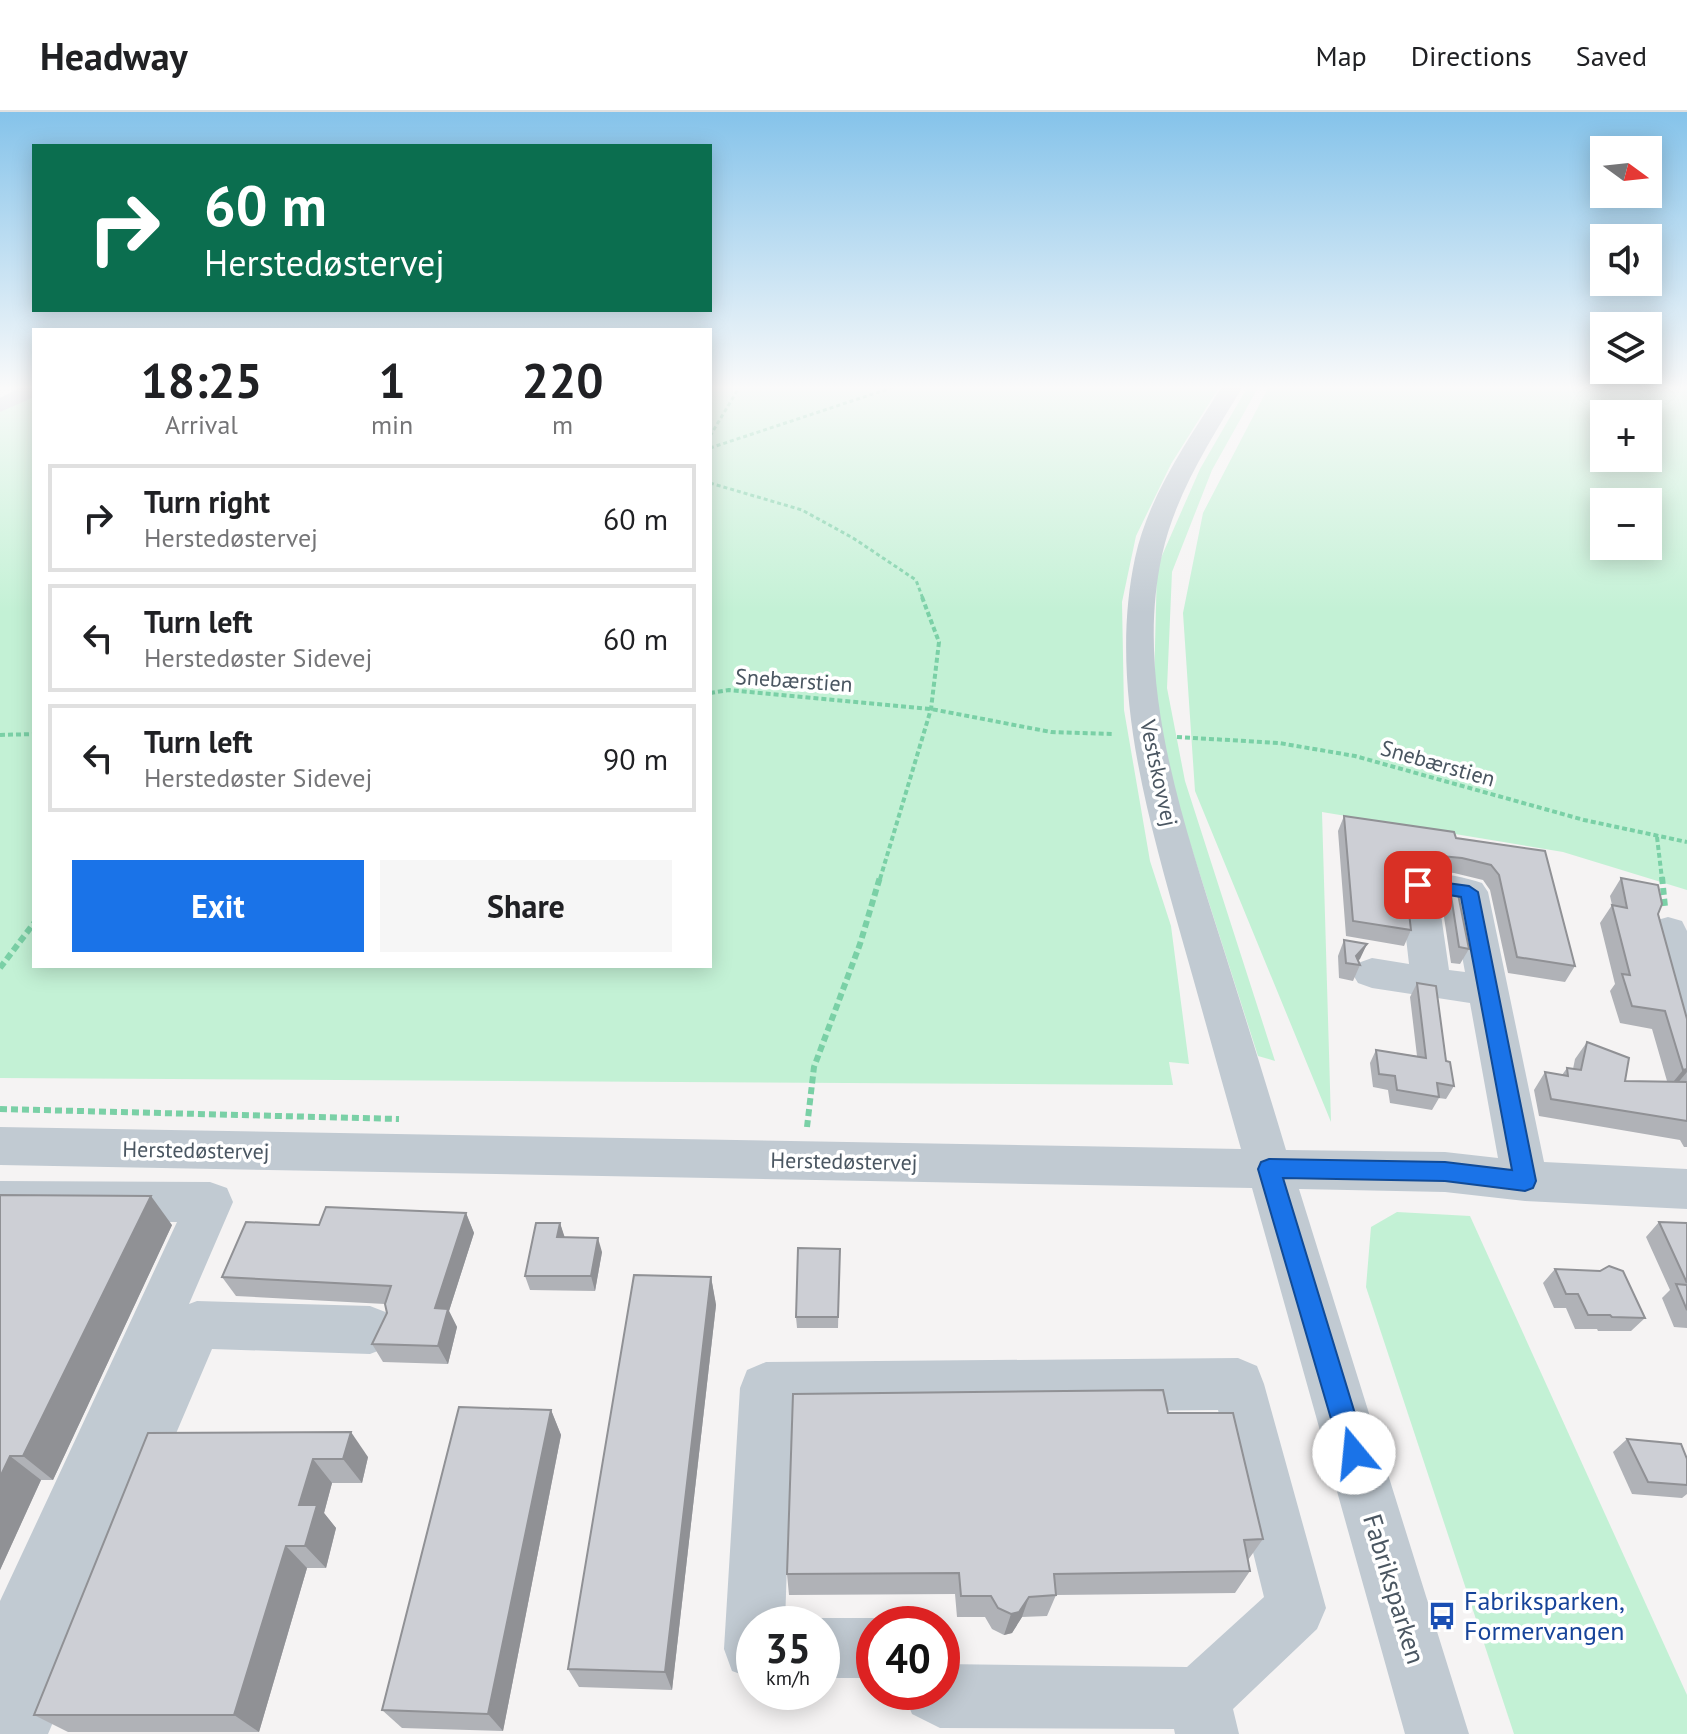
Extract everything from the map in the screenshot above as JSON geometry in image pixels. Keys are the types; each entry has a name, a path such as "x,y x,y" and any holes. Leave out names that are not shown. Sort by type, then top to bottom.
{"street":[{"name":"Vestskovvej","path":"1187,462 1164,507 1151,545 1140,595 1139,651 1153,762 1184,881 1269,1169"},
{"path":"1431,982 1418,885 1469,892 1525,1181"},
{"path":"1668,931 1687,1006"},
{"path":"1372,973 1488,991"},
{"name":"Herstedøstervej","path":"0,1146 1445,1172 1525,1181 1687,1189"},
{"name":"Fabriksparken","path":"1269,1169 1437,1734"},
{"path":"0,1201 210,1202 0,1669"},
{"path":"16,1734 197,1325 370,1330"},
{"path":"756,1606 766,1388 1238,1384 1296,1608 1203,1716 960,1697"}],"path":[{"path":"712,484 802,510 853,538 916,580 939,642 931,709 860,944 814,1067 807,1127"},
{"name":"Snebærstien","path":"712,693 729,690 931,709 1051,732 1113,734"},
{"path":"0,735 32,734"},
{"name":"Snebærstien","path":"1177,737 1279,743 1355,756 1584,820 1687,842"},
{"path":"1657,837 1668,931"},
{"path":"0,968 32,926"}],"green space":[{"path":"0,462 32,462 32,968 712,968 712,462 1172,462 1136,536 1122,602 1124,710 1150,861 1171,926 1189,1064 1169,1062 1173,1085 0,1078"},
{"path":"1204,462 1217,462 1172,572 1167,688 1185,781 1275,1061 1258,1056 1170,781 1154,686 1157,567"},
{"path":"1230,462 1590,462 1590,472 1662,472 1662,462 1687,462 1687,890 1563,852 1322,812 1331,1122 1195,791 1183,613 1203,513"},
{"path":"1397,1212 1470,1216 1687,1695 1687,1734 1514,1734 1366,1287 1371,1227"}],"building":[{"path":"1344,816 1454,832 1456,838 1545,851 1575,966 1517,957 1499,875 1491,865 1462,858 1430,855 1409,859 1404,870 1411,930 1353,921"},
{"path":"1621,878 1658,885 1662,904 1658,914 1687,1019 1687,1069 1683,1070 1665,1011 1632,1006 1622,974 1630,975 1612,905 1627,908"},
{"path":"1450,889 1457,889 1469,949 1459,947"},
{"path":"1344,940 1367,944 1356,956 1360,965 1346,963"},
{"path":"1417,983 1436,986 1446,1061 1450,1062 1454,1086 1437,1083 1439,1097 1397,1090 1395,1076 1379,1074 1376,1050 1426,1058"},
{"path":"1587,1042 1629,1058 1625,1081 1687,1082 1687,1121 1551,1099 1545,1072 1568,1076 1567,1068 1581,1070"},
{"path":"0,1195 151,1196 23,1456 10,1456 0,1477"},
{"path":"326,1207 466,1213 435,1308 448,1309 438,1346 372,1344 387,1313 385,1304 391,1286 222,1277 246,1222 319,1225"},
{"path":"1659,1222 1687,1223 1687,1283"},
{"path":"536,1223 560,1223 557,1237 598,1238 591,1276 525,1276"},
{"path":"798,1248 840,1249 838,1317 796,1317"},
{"path":"1609,1266 1623,1271 1645,1318 1588,1315 1578,1294 1566,1294 1555,1269 1600,1271"},
{"path":"634,1275 711,1277 665,1672 568,1669"},
{"path":"1676,1284 1687,1285 1687,1310"},
{"path":"1163,1390 1168,1413 1233,1413 1263,1539 1244,1540 1250,1571 1054,1574 1056,1595 1029,1597 1019,1612 1011,1614 998,1608 991,1596 961,1596 959,1573 787,1574 793,1394"},
{"path":"459,1407 551,1410 488,1714 382,1710"},
{"path":"351,1432 343,1459 313,1459 299,1505 317,1505 305,1546 286,1546 234,1715 34,1715 148,1433"},
{"path":"1627,1439 1681,1444 1687,1459 1687,1485 1648,1482"}],"place":[{"name":"Fabriksparken, Formervangen","path":"1442,1616"}],"route":[{"path":"1354,1453 1269,1169 1445,1172 1525,1181 1469,892 1418,885"}]}
